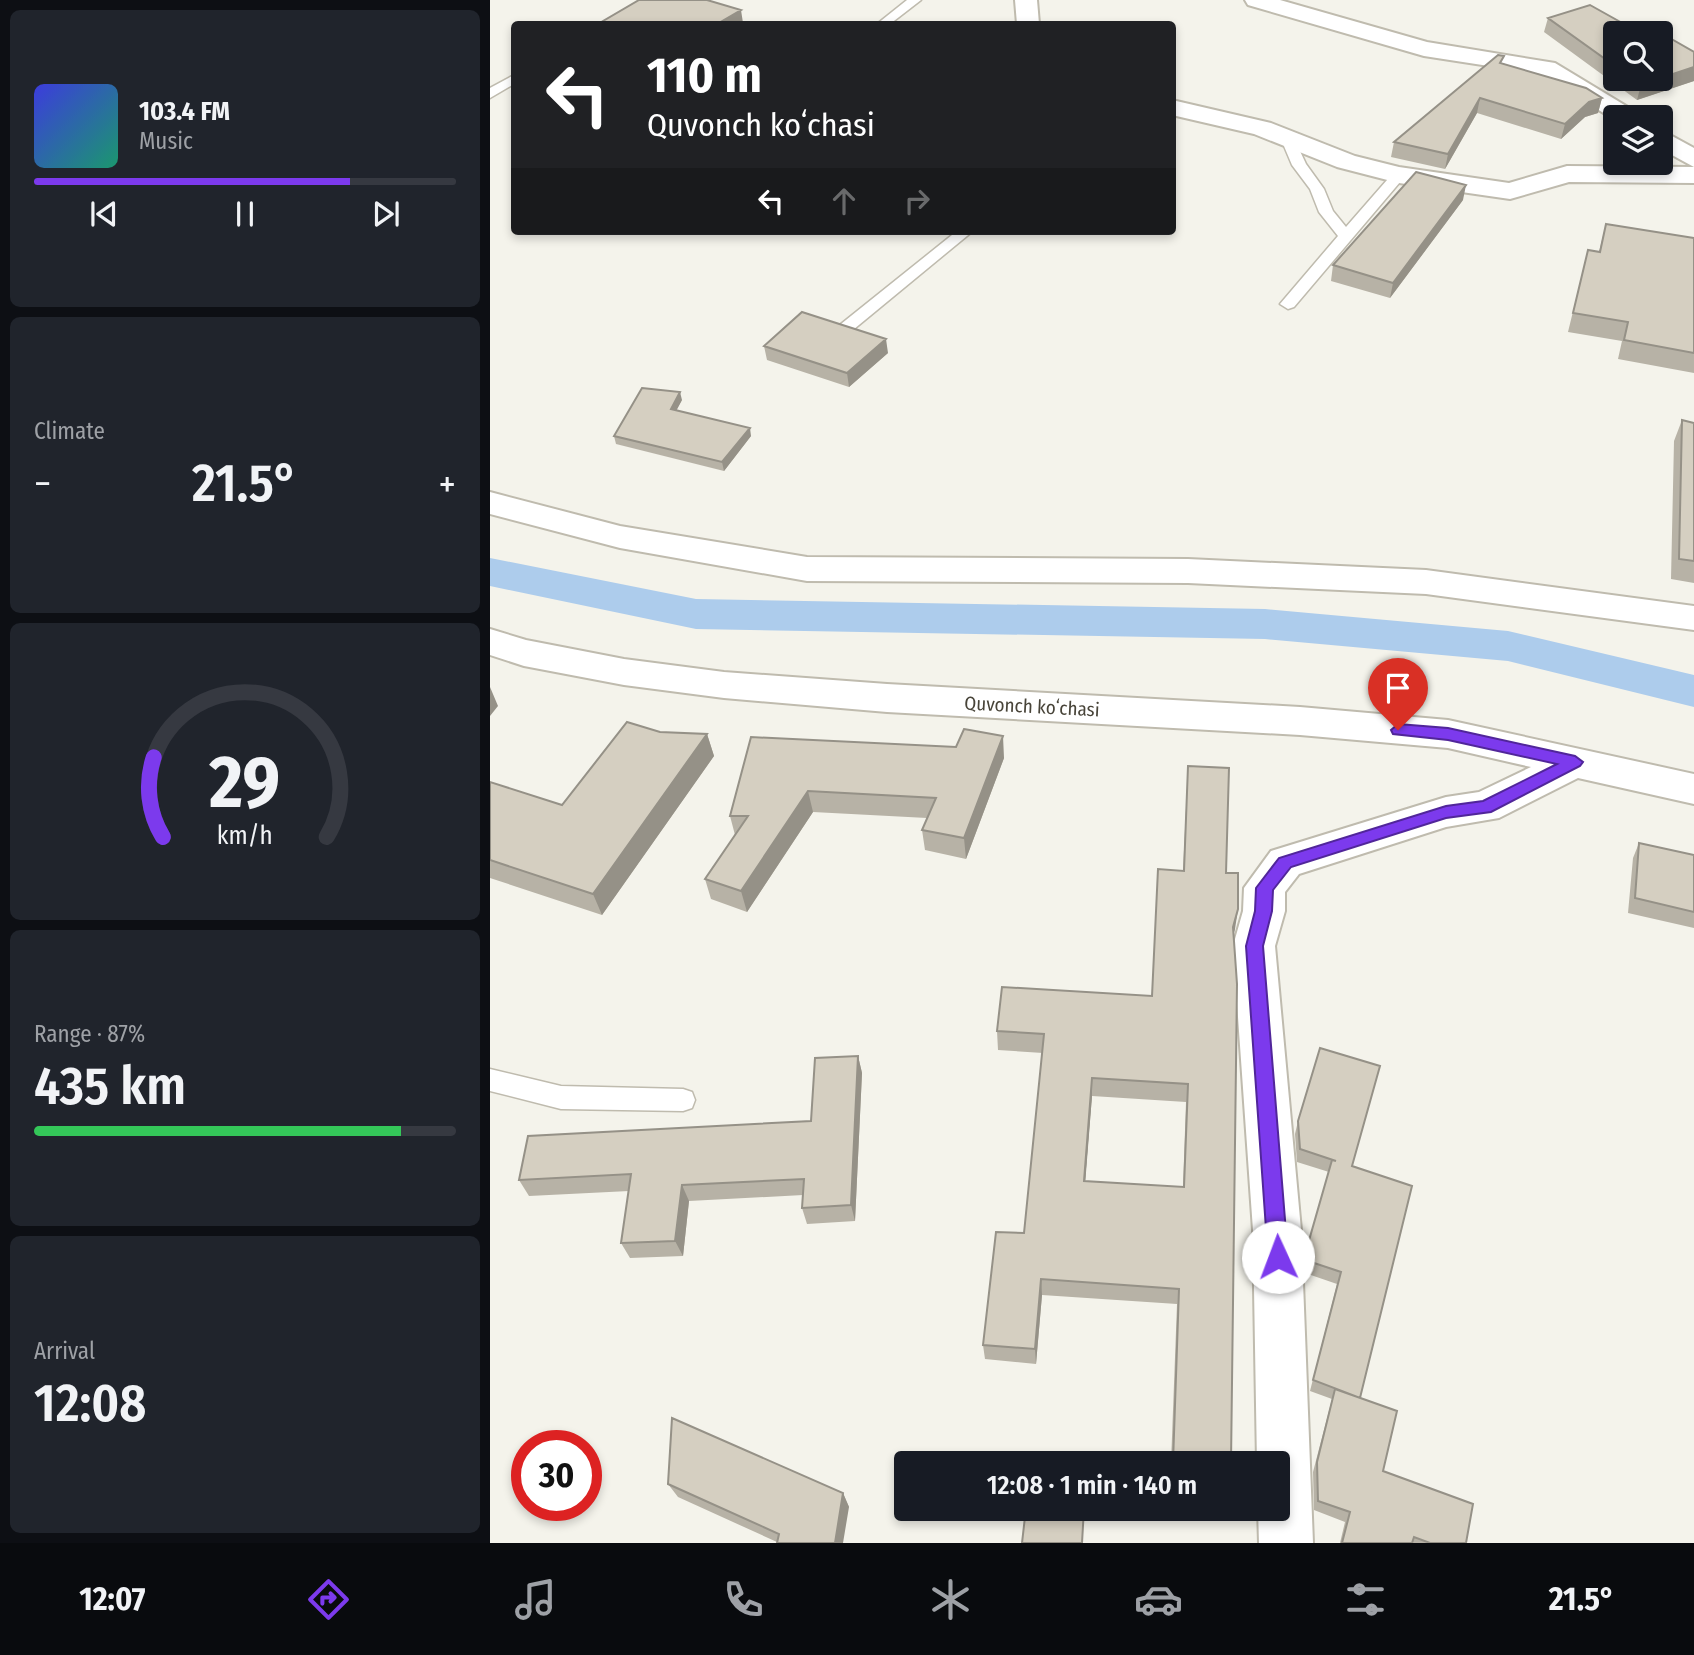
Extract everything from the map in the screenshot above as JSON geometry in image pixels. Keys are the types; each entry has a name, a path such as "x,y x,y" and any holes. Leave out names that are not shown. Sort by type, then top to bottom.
{"street":[{"path":"1026,0 1028,21"},
{"path":"1256,0 1424,49 1547,68 1607,105"},
{"path":"1176,108 1262,128 1346,162 1399,175 1510,191 1567,174 1694,175"},
{"path":"1673,146 1694,159"},
{"path":"490,503 620,537 807,569 1188,571 1426,582 1694,618"},
{"name":"Quvonch koʻchasi","path":"490,642 524,653 624,672 724,685 1448,734 1694,789"},
{"path":"1286,1543 1277,1230 1254,946 1264,911 1264,888 1285,862 1446,812 1485,807 1575,762"}],"lane":[{"path":"887,21 915,0"},
{"path":"490,94 511,81"},
{"path":"1288,139 1299,165 1317,189 1326,212 1346,236"},
{"path":"1288,304 1399,175"},
{"path":"842,331 961,235"},
{"path":"490,1080 510,1088 597,1101 683,1100"}],"building":[{"path":"639,0 707,0 741,10 722,21 603,21"},
{"path":"1590,5 1619,21 1603,21 1603,57 1548,18"},
{"path":"1673,40 1694,52 1694,67 1673,74"},
{"path":"1498,55 1504,56 1500,63 1586,88 1602,98 1589,102 1565,124 1480,98 1448,154 1394,142"},
{"path":"1416,172 1466,185 1393,283 1333,265"},
{"path":"1606,224 1694,238 1694,353 1624,340 1628,322 1573,313 1588,250 1600,252"},
{"path":"802,312 886,339 847,373 764,346"},
{"path":"642,388 680,392 671,409 750,428 722,462 614,436"},
{"path":"1682,420 1694,423 1694,561 1679,559"},
{"path":"627,722 660,732 707,734 593,894 490,860 490,782 562,805"},
{"path":"964,729 1003,736 964,838 922,830 936,798 808,791 741,891 705,879 748,816 730,816 751,737 956,747"},
{"path":"1188,766 1229,768 1226,873 1238,873 1238,909 1233,927 1237,984 1231,1451 1173,1451 1179,1289 1041,1279 1035,1349 983,1345 996,1232 1024,1233 1044,1034 997,1031 1002,987 1152,996 1158,869 1184,871","holes":["1092,1078 1188,1084 1184,1187 1084,1181"]},
{"path":"1639,843 1694,855 1694,912 1635,898"},
{"path":"1320,1048 1380,1066 1352,1166 1412,1186 1360,1398 1313,1380 1341,1272 1308,1261 1308,1244 1332,1160 1336,1161 1300,1149 1298,1121"},
{"path":"858,1056 851,1205 802,1208 804,1179 682,1185 675,1241 621,1243 631,1174 519,1180 528,1136 811,1121 815,1058"},
{"path":"1335,1389 1397,1411 1383,1471 1473,1504 1466,1543 1430,1543 1414,1537 1412,1543 1342,1543 1350,1512 1318,1501 1317,1462"},
{"path":"672,1418 843,1493 835,1543 777,1543 779,1534 668,1484"},
{"path":"1025,1521 1083,1521 1082,1543 1022,1543"}],"waterway":[{"path":"490,572 696,614 1265,624 1508,646 1694,691"}],"route":[{"path":"1278,1257 1266,1070 1254,946 1264,911 1264,888 1285,862 1446,812 1485,807 1575,762 1448,734 1398,730"}]}
